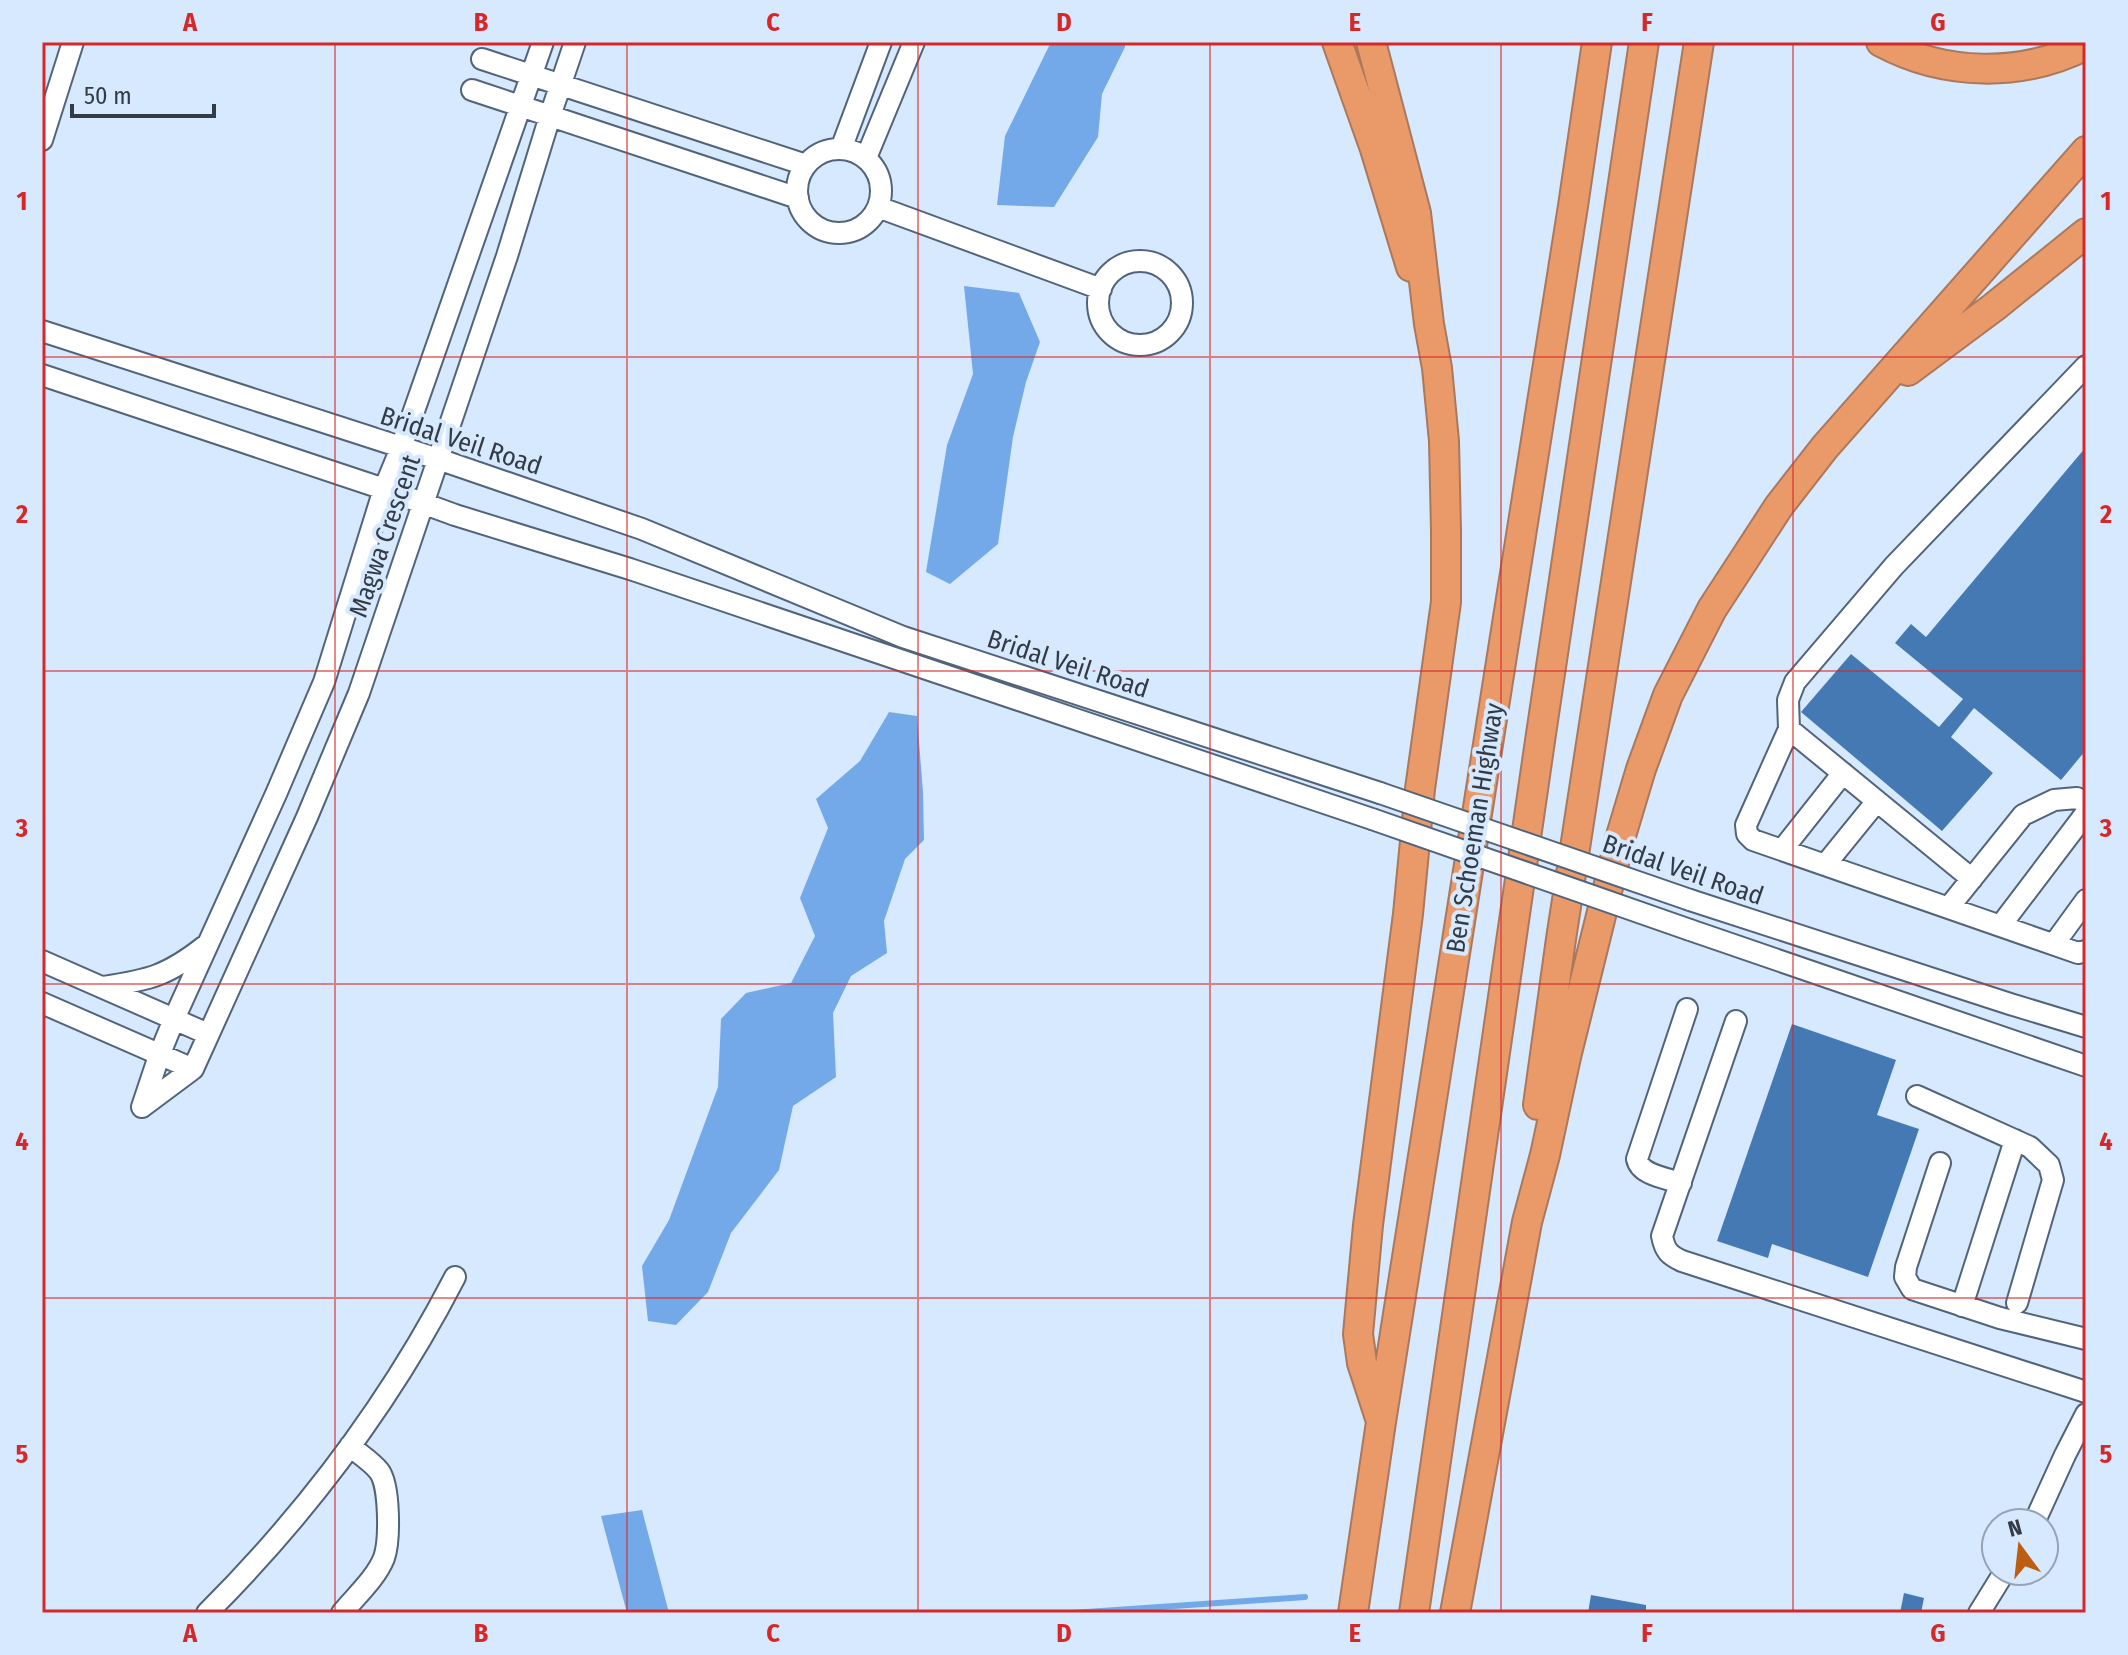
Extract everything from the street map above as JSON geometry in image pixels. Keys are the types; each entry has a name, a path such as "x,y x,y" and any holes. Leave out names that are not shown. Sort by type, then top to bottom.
{"highway":[{"path":"1337,42 1375,149 1429,324"},
{"path":"1371,42 1416,213 1437,368 1444,441 1446,602 1420,789 1358,1334 1362,1363 1381,1422"},
{"name":"Ben Schoeman Highway","path":"1353,1613 1597,42"},
{"name":"Ben Schoeman Highway","path":"1414,1613 1644,42"},
{"path":"1507,1329 1561,939 1699,42"},
{"path":"1881,42 1905,55 1929,62 1982,69 2007,69 2031,64 2086,45"},
{"path":"1455,1613 1527,1222 1620,839 1668,695 1712,609 1779,506 1825,447 2086,151"},
{"path":"1825,447 1905,373 2086,233"}],"street":[{"path":"42,140 73,42"},
{"name":"Magwa Crescent","path":"543,42 384,489 324,682 174,1019 142,1107 193,1069 307,817 359,693 507,256 575,42"},
{"path":"841,149 881,42"},
{"path":"866,158 914,42"},
{"path":"482,59 806,165"},
{"path":"472,90 798,198"},
{"path":"841,149 866,158 875,168 881,193 878,207 870,220 845,233 818,227 807,217 797,191 806,165 816,156 841,149"},
{"path":"878,207 1101,289"},
{"path":"1129,263 1155,264 1176,280 1182,306 1179,320 1171,332 1146,345 1118,339 1107,330 1100,317 1098,303 1101,289 1107,278 1129,263"},
{"name":"Bridal Veil Road","path":"42,331 438,459 642,529 903,637 1380,793 1690,900 2086,1027"},
{"path":"2086,366 1894,566 1795,682 1788,700 1789,729 1746,825 1747,834 1753,840 2078,953 2086,951"},
{"name":"Bridal Veil Road","path":"42,375 1372,819 2086,1066"},
{"path":"1789,729 1972,879"},
{"path":"1782,850 1843,773"},
{"path":"1949,907 2023,815 2054,800 2077,798 2086,803"},
{"path":"1825,865 1877,801"},
{"path":"2001,925 2086,813"},
{"path":"2054,944 2086,900"},
{"path":"103,987 158,977 188,960 208,943"},
{"path":"42,961 208,1034"},
{"path":"42,1003 193,1069"},
{"path":"1917,1008 2086,1078"},
{"path":"1681,1183 1642,1170 1636,1162 1687,1009"},
{"path":"1736,1021 1662,1236 1669,1255 2086,1392"},
{"path":"1917,1096 2030,1147 2049,1165 2053,1180 2017,1303"},
{"path":"1962,1306 2015,1140"},
{"path":"1940,1163 1905,1277 1912,1289 2000,1318 2086,1339"},
{"path":"207,1613 245,1575 335,1467 393,1383 455,1277"},
{"path":"2041,1507 2086,1416"},
{"path":"342,1613 385,1557 387,1538 386,1484 379,1471 350,1446"},
{"path":"1979,1613 1995,1587"}],"water":[{"path":"1051,42 1125,42 1102,94 1098,137 1054,207 997,205 1005,136"},
{"path":"964,286 1019,293 1040,342 1026,382 1013,437 998,544 950,584 926,572 947,445 973,374"},
{"path":"889,712 917,716 924,840 905,859 884,921 887,953 851,976 833,1013 836,1077 793,1106 779,1170 731,1233 708,1292 676,1325 648,1321 642,1266 669,1220 718,1087 721,1019 746,993 791,983 815,936 800,898 828,828 816,799 860,761"},
{"path":"642,1510 669,1613 627,1613 601,1516"}],"building":[{"path":"2086,447 2086,750 2061,780 1974,708 1951,737 1993,773 1942,831 1801,712 1851,654 1939,727 1963,699 1895,643 1911,624 1926,637"},
{"path":"1792,1024 1896,1060 1877,1115 1919,1129 1868,1277 1772,1244 1768,1258 1717,1241"},
{"path":"1904,1593 1924,1598 1921,1613 1900,1613"},
{"path":"1591,1595 1646,1605 1646,1613 1588,1613"}],"waterway":[{"path":"1072,1613 1305,1597"}]}
